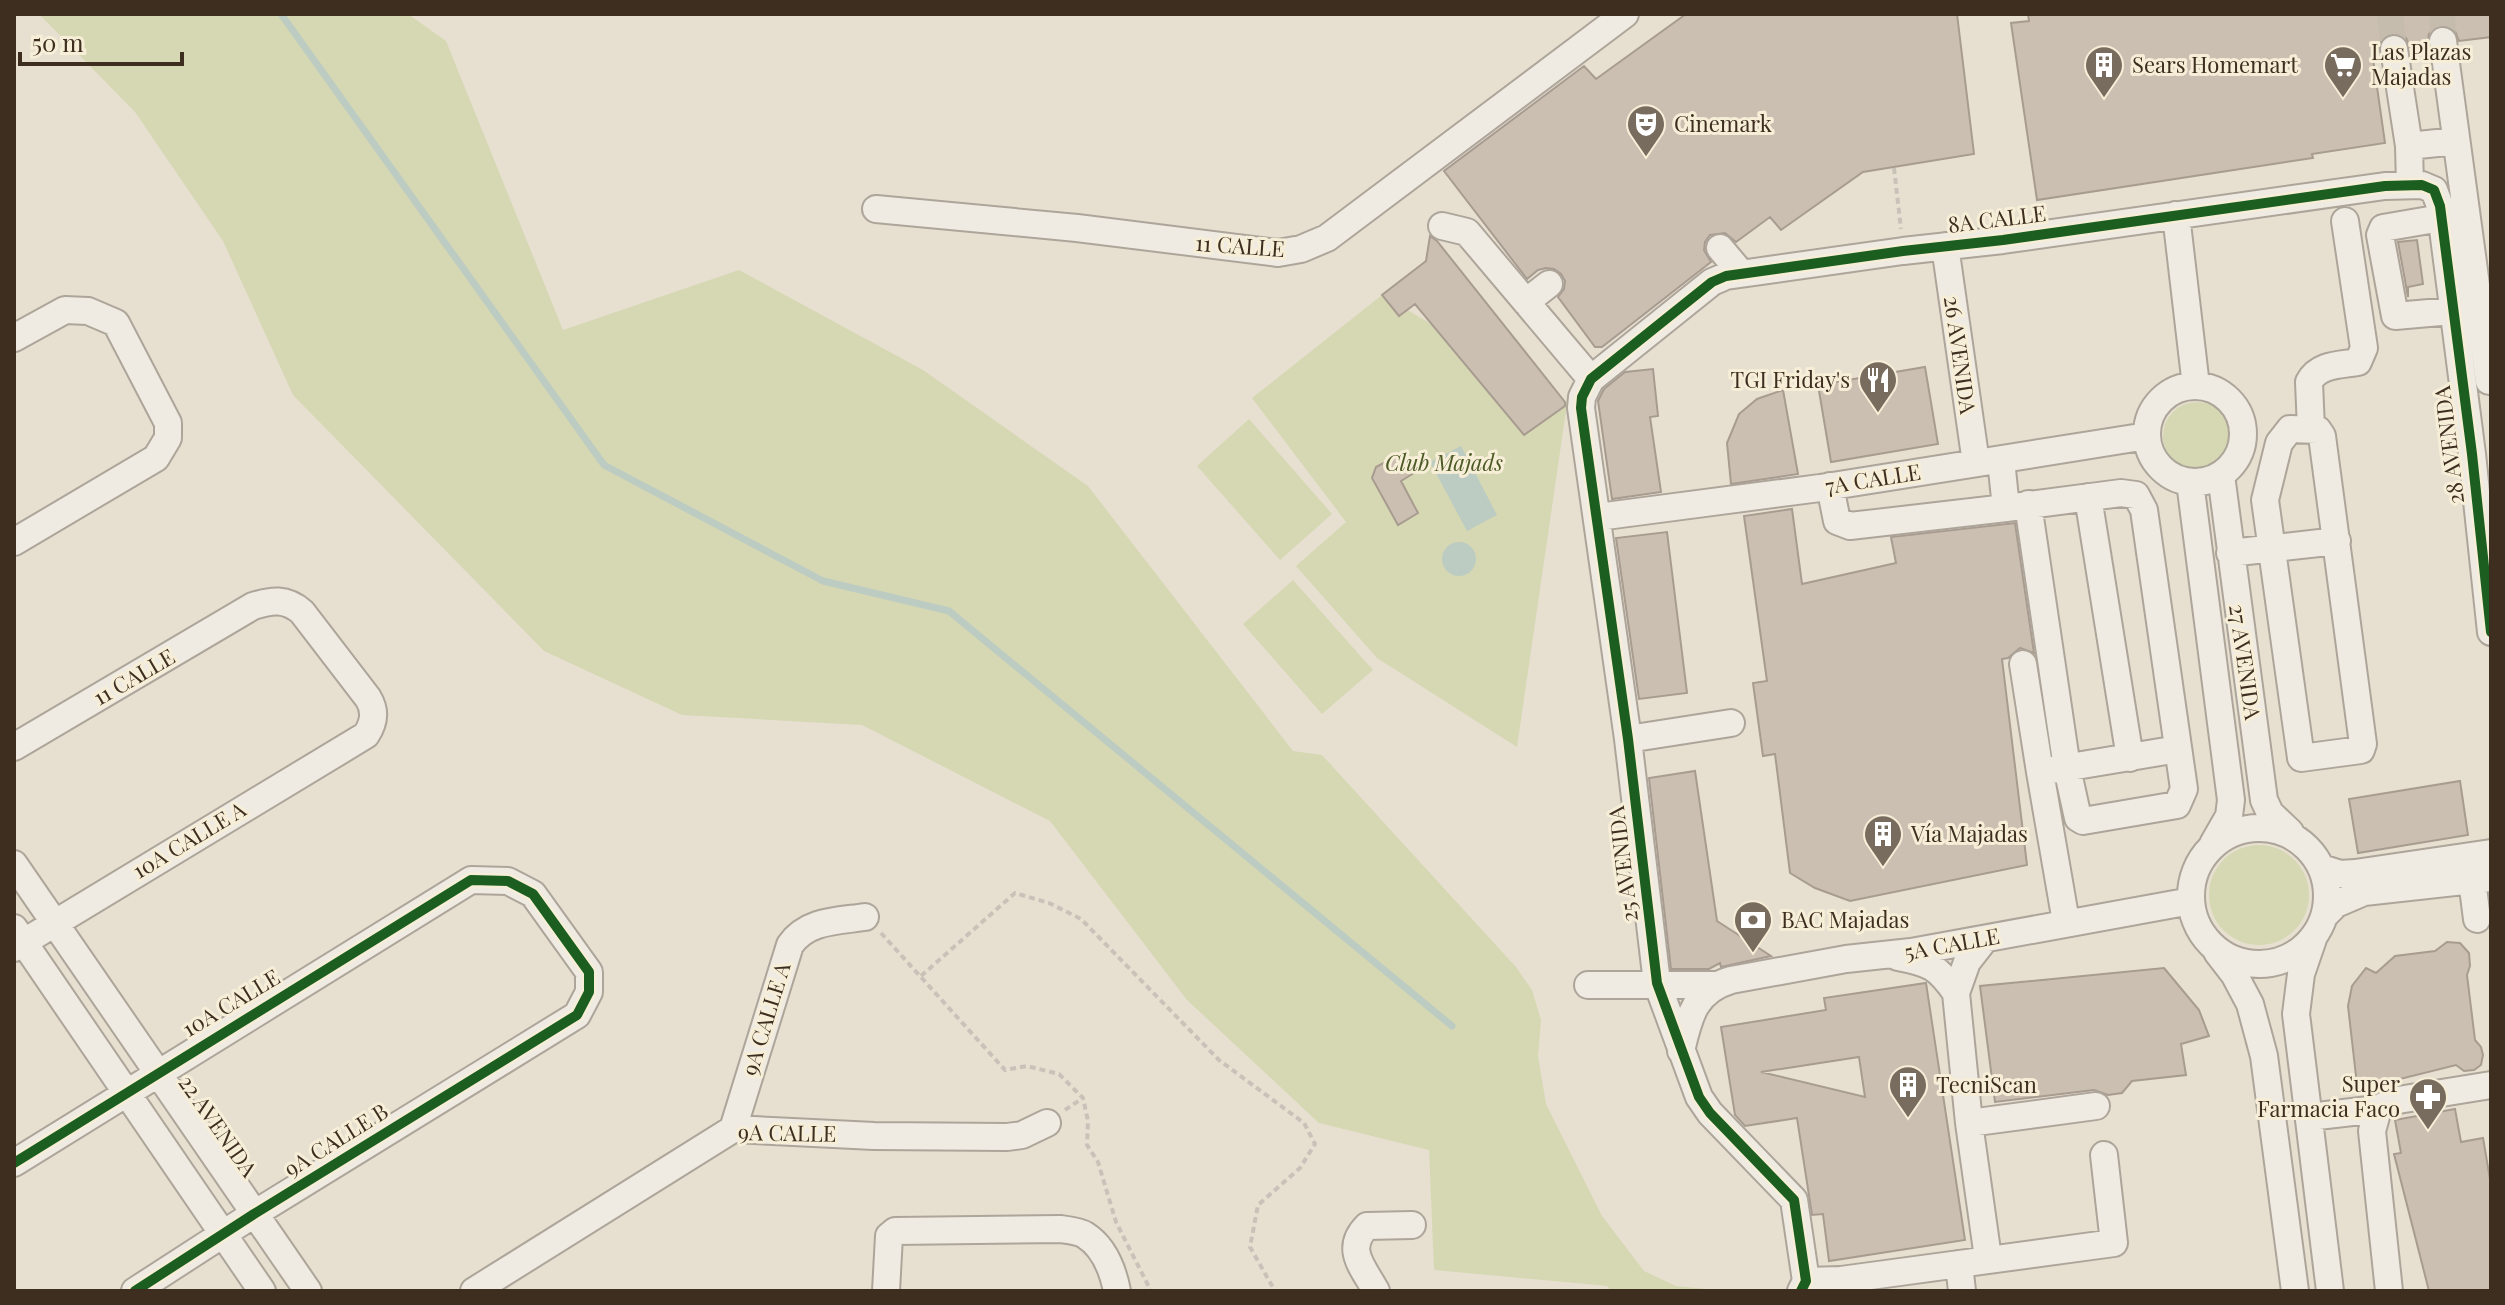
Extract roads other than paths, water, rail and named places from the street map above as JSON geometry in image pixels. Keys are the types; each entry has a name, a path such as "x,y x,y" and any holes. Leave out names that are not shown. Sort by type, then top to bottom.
{"street":[{"name":"11 CALLE","path":"876,209 1077,228 1267,252 1301,249 1327,238 1625,14"},
{"path":"2443,41 2490,380 2462,386"},
{"path":"2394,49 2409,146 2410,185 2432,188 2441,212 2383,228 2380,235 2395,316 2452,311"},
{"path":"2409,146 2456,141"},
{"name":"8A CALLE","path":"1588,384 1712,282 1741,273 2410,185"},
{"name":"28 AVENIDA","path":"2441,212 2462,386 2481,453 2491,632"},
{"path":"2171,216 2192,386"},
{"path":"2311,429 2309,382 2312,376 2319,369 2358,362 2364,348 2345,221"},
{"path":"1442,226 1467,232 1526,302 1588,384"},
{"name":"26 AVENIDA","path":"1945,246 1988,462 2017,506 2078,818 2083,821 2177,805 2184,789 2178,749"},
{"path":"1720,248 1741,273"},
{"path":"1526,302 1549,284"},
{"path":"14,338 60,311 72,309 88,311 116,323 166,414 169,431 166,445 156,458 14,542"},
{"name":"25 AVENIDA","path":"1588,384 1581,408 1628,739 1657,983 1699,1097 1710,1113 1794,1200 1804,1286"},
{"path":"2192,386 2223,395 2236,409 2242,426 2238,455 2221,475 2209,481 2190,482 2171,476 2151,455 2147,436 2149,419 2158,404 2171,393 2192,386"},
{"path":"2260,763 2301,758 2361,750 2363,744 2322,436 2318,430 2290,429 2279,443 2265,500 2301,758"},
{"name":"7A CALLE","path":"1598,517 1830,486 2147,436"},
{"name":"27 AVENIDA","path":"2221,475 2264,800 2270,813 2296,837"},
{"name":"27 AVENIDA","path":"2190,482 2231,800 2229,816 2213,844"},
{"path":"1830,486 1837,521 1850,526 2121,493 2136,495 2144,510 2178,749 2040,772"},
{"path":"2088,497 2130,758"},
{"path":"2230,553 2337,541"},
{"name":"10A CALLE A","path":"17,939 53,922 366,735 373,721 372,705 302,612 278,600 253,606"},
{"name":"11 CALLE","path":"14,747 253,606"},
{"path":"2023,664 2066,922"},
{"path":"1628,739 1731,723"},
{"path":"2295,1291 2264,1056 2250,1004 2234,974 2196,923 2191,901 2192,879 2198,864 2213,844 2232,832 2258,827 2283,831 2296,837 2314,853 2322,868 2327,895 2301,974 2296,1014 2330,1291"},
{"path":"2322,868 2340,874 2355,873 2491,853"},
{"name":"22 AVENIDA","path":"14,864 308,1291"},
{"path":"2212,946 2244,963 2265,964 2286,959 2305,946 2336,904 2364,892 2482,879 2477,919"},
{"name":"9A CALLE B","path":"135,1291 577,1015 591,984 589,972 533,894 508,881 471,880"},
{"name":"10A CALLE","path":"14,1163 471,880"},
{"name":"5A CALLE","path":"1588,985 1714,985 1846,959 1985,939 2191,901"},
{"name":"9A CALLE A","path":"733,1129 790,945 799,933 811,927 865,917"},
{"path":"17,939 262,1291"},
{"path":"1985,939 1967,962 1956,993 1969,1123 1988,1258"},
{"path":"1884,955 1929,964 1942,973 1956,993"},
{"path":"1681,1051 1689,1019 1701,996 1714,985"},
{"path":"2309,1117 2378,1109 2392,1101 2491,1085"},
{"path":"1969,1123 2096,1106"},
{"path":"2378,1109 2372,1131 2389,1291"},
{"name":"9A CALLE","path":"474,1291 733,1129 874,1136 1007,1137 1022,1135 1047,1123"},
{"path":"1804,1286 1841,1286 1988,1258 2114,1243 2104,1155"},
{"path":"1376,1291 1355,1250 1357,1236 1367,1226 1412,1225"},
{"path":"886,1291 889,1236 895,1231 1060,1229 1084,1234 1100,1250 1114,1275 1117,1291"},
{"path":"1959,1264 1962,1291"}],"waterway":[{"path":"281,14 604,465 823,581 949,611 1452,1026"}],"tunnel":[{"path":"2390,14 2394,49"},
{"path":"2442,14 2443,41"}],"place":[{"name":"Sears Homemart","path":"2104,99"},
{"name":"Las Plazas Majadas","path":"2343,99"},
{"name":"Cinemark","path":"1646,158"},
{"name":"TGI Friday's","path":"1878,414"},
{"name":"Vía Majadas","path":"1883,868"},
{"name":"BAC Majadas","path":"1753,954"},
{"name":"TecniScan","path":"1908,1119"},
{"name":"Super Farmacia Faco","path":"2428,1131"}],"park label":[{"name":"Club Majads","path":"1444,463"}]}
